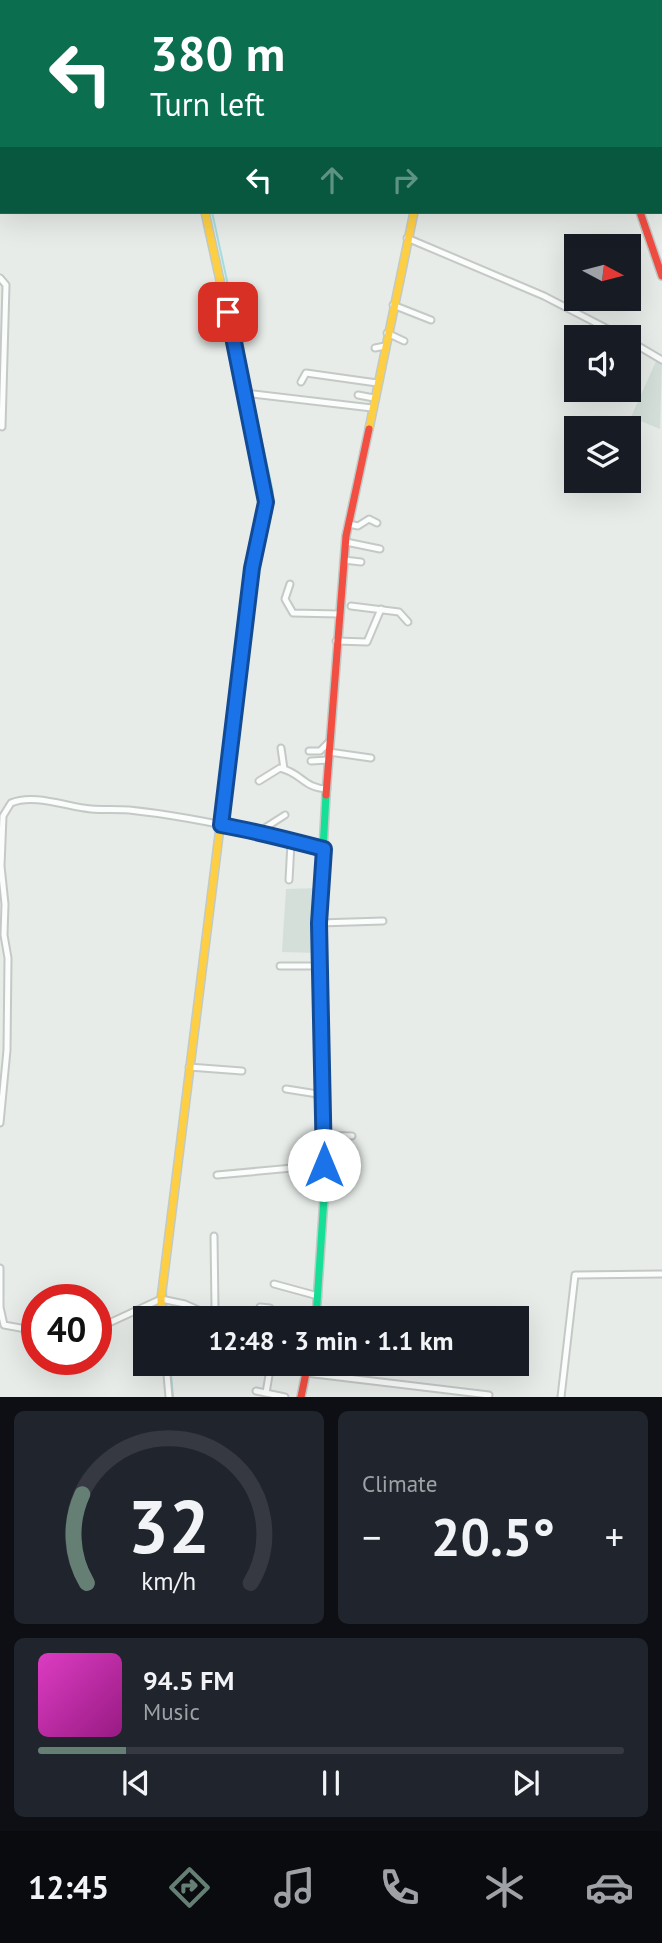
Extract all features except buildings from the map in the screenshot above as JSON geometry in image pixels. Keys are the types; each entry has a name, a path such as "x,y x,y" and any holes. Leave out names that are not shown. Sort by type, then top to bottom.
{"street":[{"path":"161,1306 252,568 266,502 205,214"},
{"path":"317,1306 324,1165 319,923 336,641 349,524 413,214"},
{"path":"641,214 662,276"},
{"path":"407,238 544,296 600,325"},
{"path":"0,278 6,285 2,427"},
{"path":"393,305 431,320"},
{"path":"387,332 404,341"},
{"path":"375,348 384,346"},
{"path":"641,347 662,360"},
{"path":"301,382 306,373 377,383"},
{"path":"253,394 372,408"},
{"path":"358,396 374,398"},
{"path":"349,524 358,526 369,519 377,523"},
{"path":"346,542 380,549"},
{"path":"344,559 361,562"},
{"path":"290,584 285,599 293,614 339,614"},
{"path":"351,606 399,612 408,622"},
{"path":"336,641 367,642 381,609"},
{"path":"309,751 320,751 329,742"},
{"path":"281,748 284,769"},
{"path":"311,761 328,756 371,758"},
{"path":"259,781 275,769 284,769 296,773 309,787 327,789"},
{"path":"0,1123 7,1050 8,958 4,935 2,816 11,803 32,800 221,825 260,831 291,842 324,849"},
{"path":"260,831 285,815"},
{"path":"289,880 291,842"},
{"path":"319,923 383,922"},
{"path":"280,966 320,966"},
{"path":"189,1067 242,1071"},
{"path":"286,1089 324,1095"},
{"path":"324,1135 352,1136"},
{"path":"217,1175 324,1165"},
{"path":"112,1322 161,1299 169,1299 214,1314 214,1236"},
{"path":"0,1268 0,1307 4,1325 21,1328"},
{"path":"561,1397 575,1275 662,1274"},
{"path":"274,1284 318,1296"},
{"path":"167,1376 169,1397"},
{"path":"266,1394 269,1376"},
{"path":"301,1397 306,1376"},
{"path":"356,1376 489,1395"},
{"path":"256,1391 285,1397"}],"shaded area":[{"path":"657,359 662,362 660,429 641,421 641,416 631,416 638,402 641,402 641,395"},
{"path":"320,888 317,953 282,952 286,889"}],"waterway":[{"path":"211,924 259,552 273,492 212,214"},
{"path":"166,1287 167,1306"},
{"path":"171,1376 173,1397"}],"traffic: fast":[{"path":"317,1306 325,1183 319,923 326,795"}],"traffic: slow":[{"path":"205,214 228,317"},
{"path":"369,429 414,214"},
{"path":"161,1306 234,715"}],"traffic: jam":[{"path":"641,214 662,276"},
{"path":"228,317 266,497 252,568 234,715"},
{"path":"326,795 346,536 369,429"},
{"path":"301,1397 305,1376"}],"route":[{"path":"228,312 266,508 254,552 221,825 260,831 291,842 324,849 319,923 324,1165"}]}
